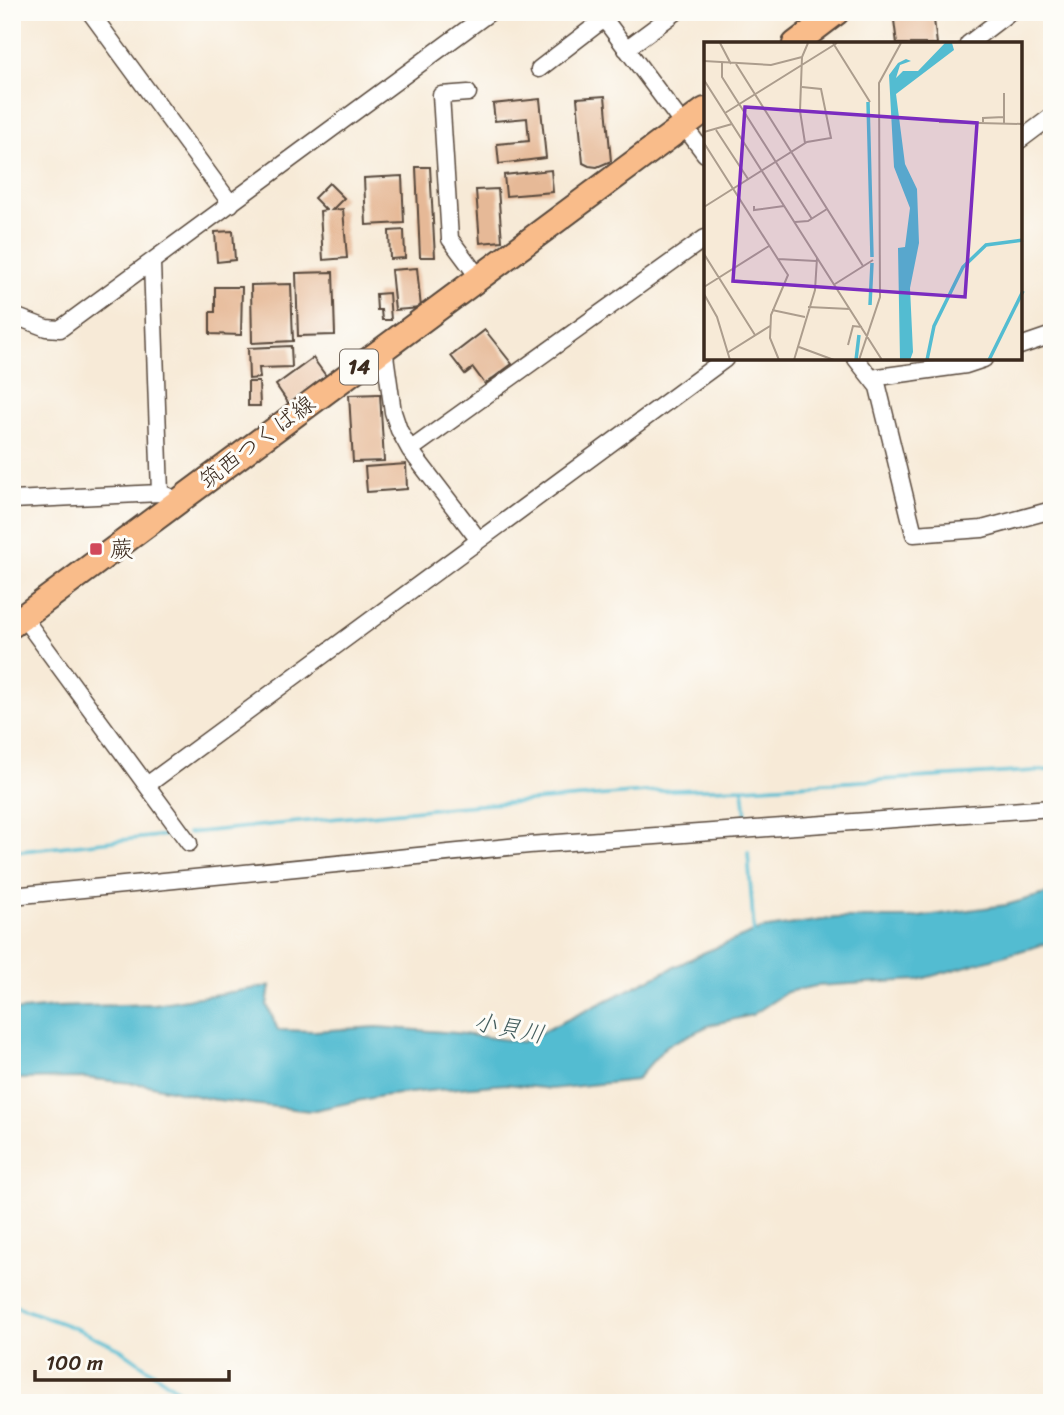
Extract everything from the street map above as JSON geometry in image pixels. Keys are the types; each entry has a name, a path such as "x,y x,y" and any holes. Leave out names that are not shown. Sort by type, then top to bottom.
{"main road":[{"path":"798,42 837,12"},
{"name":"筑西つくば線","path":"18,621 169,497 384,348 704,111"}],"street":[{"path":"90,12 231,204"},
{"path":"12,315 60,329 490,12"},
{"path":"626,49 676,12"},
{"path":"971,42 1010,12"},
{"path":"540,69 602,16 704,153"},
{"path":"468,93 440,95 450,239 479,278"},
{"path":"1022,138 1052,116"},
{"path":"410,450 704,239"},
{"path":"12,500 169,497 152,262"},
{"path":"1022,345 1052,335"},
{"path":"384,348 393,412 399,430 410,450 478,540"},
{"path":"147,785 724,360"},
{"path":"857,360 878,387 914,534 982,529 1052,510"},
{"path":"871,378 966,365 981,360"},
{"path":"18,621 184,836"},
{"path":"12,896 529,845 1052,808"}],"water":[{"path":"1052,892 1052,942 918,980 816,986 787,992 752,1015 710,1025 666,1046 636,1080 551,1089 506,1084 447,1089 381,1096 310,1111 210,1099 148,1085 85,1078 12,1079 12,1011 155,1004 270,986 267,1005 278,1030 377,1027 456,1033 522,1042 703,953 761,929 836,918 911,918 1006,905"}],"building":[{"path":"893,12 933,12 937,42 897,42"},
{"path":"605,96 611,161 597,167 589,166 583,163 577,98"},
{"path":"540,99 546,158 499,164 497,144 529,141 527,118 495,121 493,104"},
{"path":"416,167 430,167 435,257 420,257"},
{"path":"551,170 553,192 506,196 504,175"},
{"path":"402,176 404,223 366,225 364,178"},
{"path":"329,183 344,198 332,210 343,209 347,258 323,260 320,211 326,210 314,198"},
{"path":"498,189 502,241 480,243 476,190"},
{"path":"404,230 405,258 390,259 389,231"},
{"path":"233,231 235,260 217,262 215,232"},
{"path":"417,268 421,308 395,310 391,270"},
{"path":"333,272 335,335 298,336 296,273"},
{"path":"291,284 293,341 252,343 251,285"},
{"path":"215,287 242,287 241,335 210,334 210,312 215,312"},
{"path":"389,293 391,320 382,320 381,310 377,310 376,294"},
{"path":"485,330 512,364 485,384 473,368 465,374 451,356"},
{"path":"291,346 292,367 259,368 260,378 249,379 248,348"},
{"path":"313,358 326,376 289,404 276,385"},
{"path":"248,382 259,382 260,406 248,406"},
{"path":"380,394 384,461 353,462 349,395"},
{"path":"406,464 407,489 367,492 365,467"}],"waterway":[{"path":"188,833 441,808 671,790 1052,770"},
{"path":"743,788 746,817"},
{"path":"12,852 177,834"},
{"path":"748,852 754,934"},
{"path":"12,1305 80,1330 120,1349 196,1403"}],"place":[{"name":"蕨","path":"96,549"}],"water label":[{"name":"小貝川","path":"509,1028"}]}
